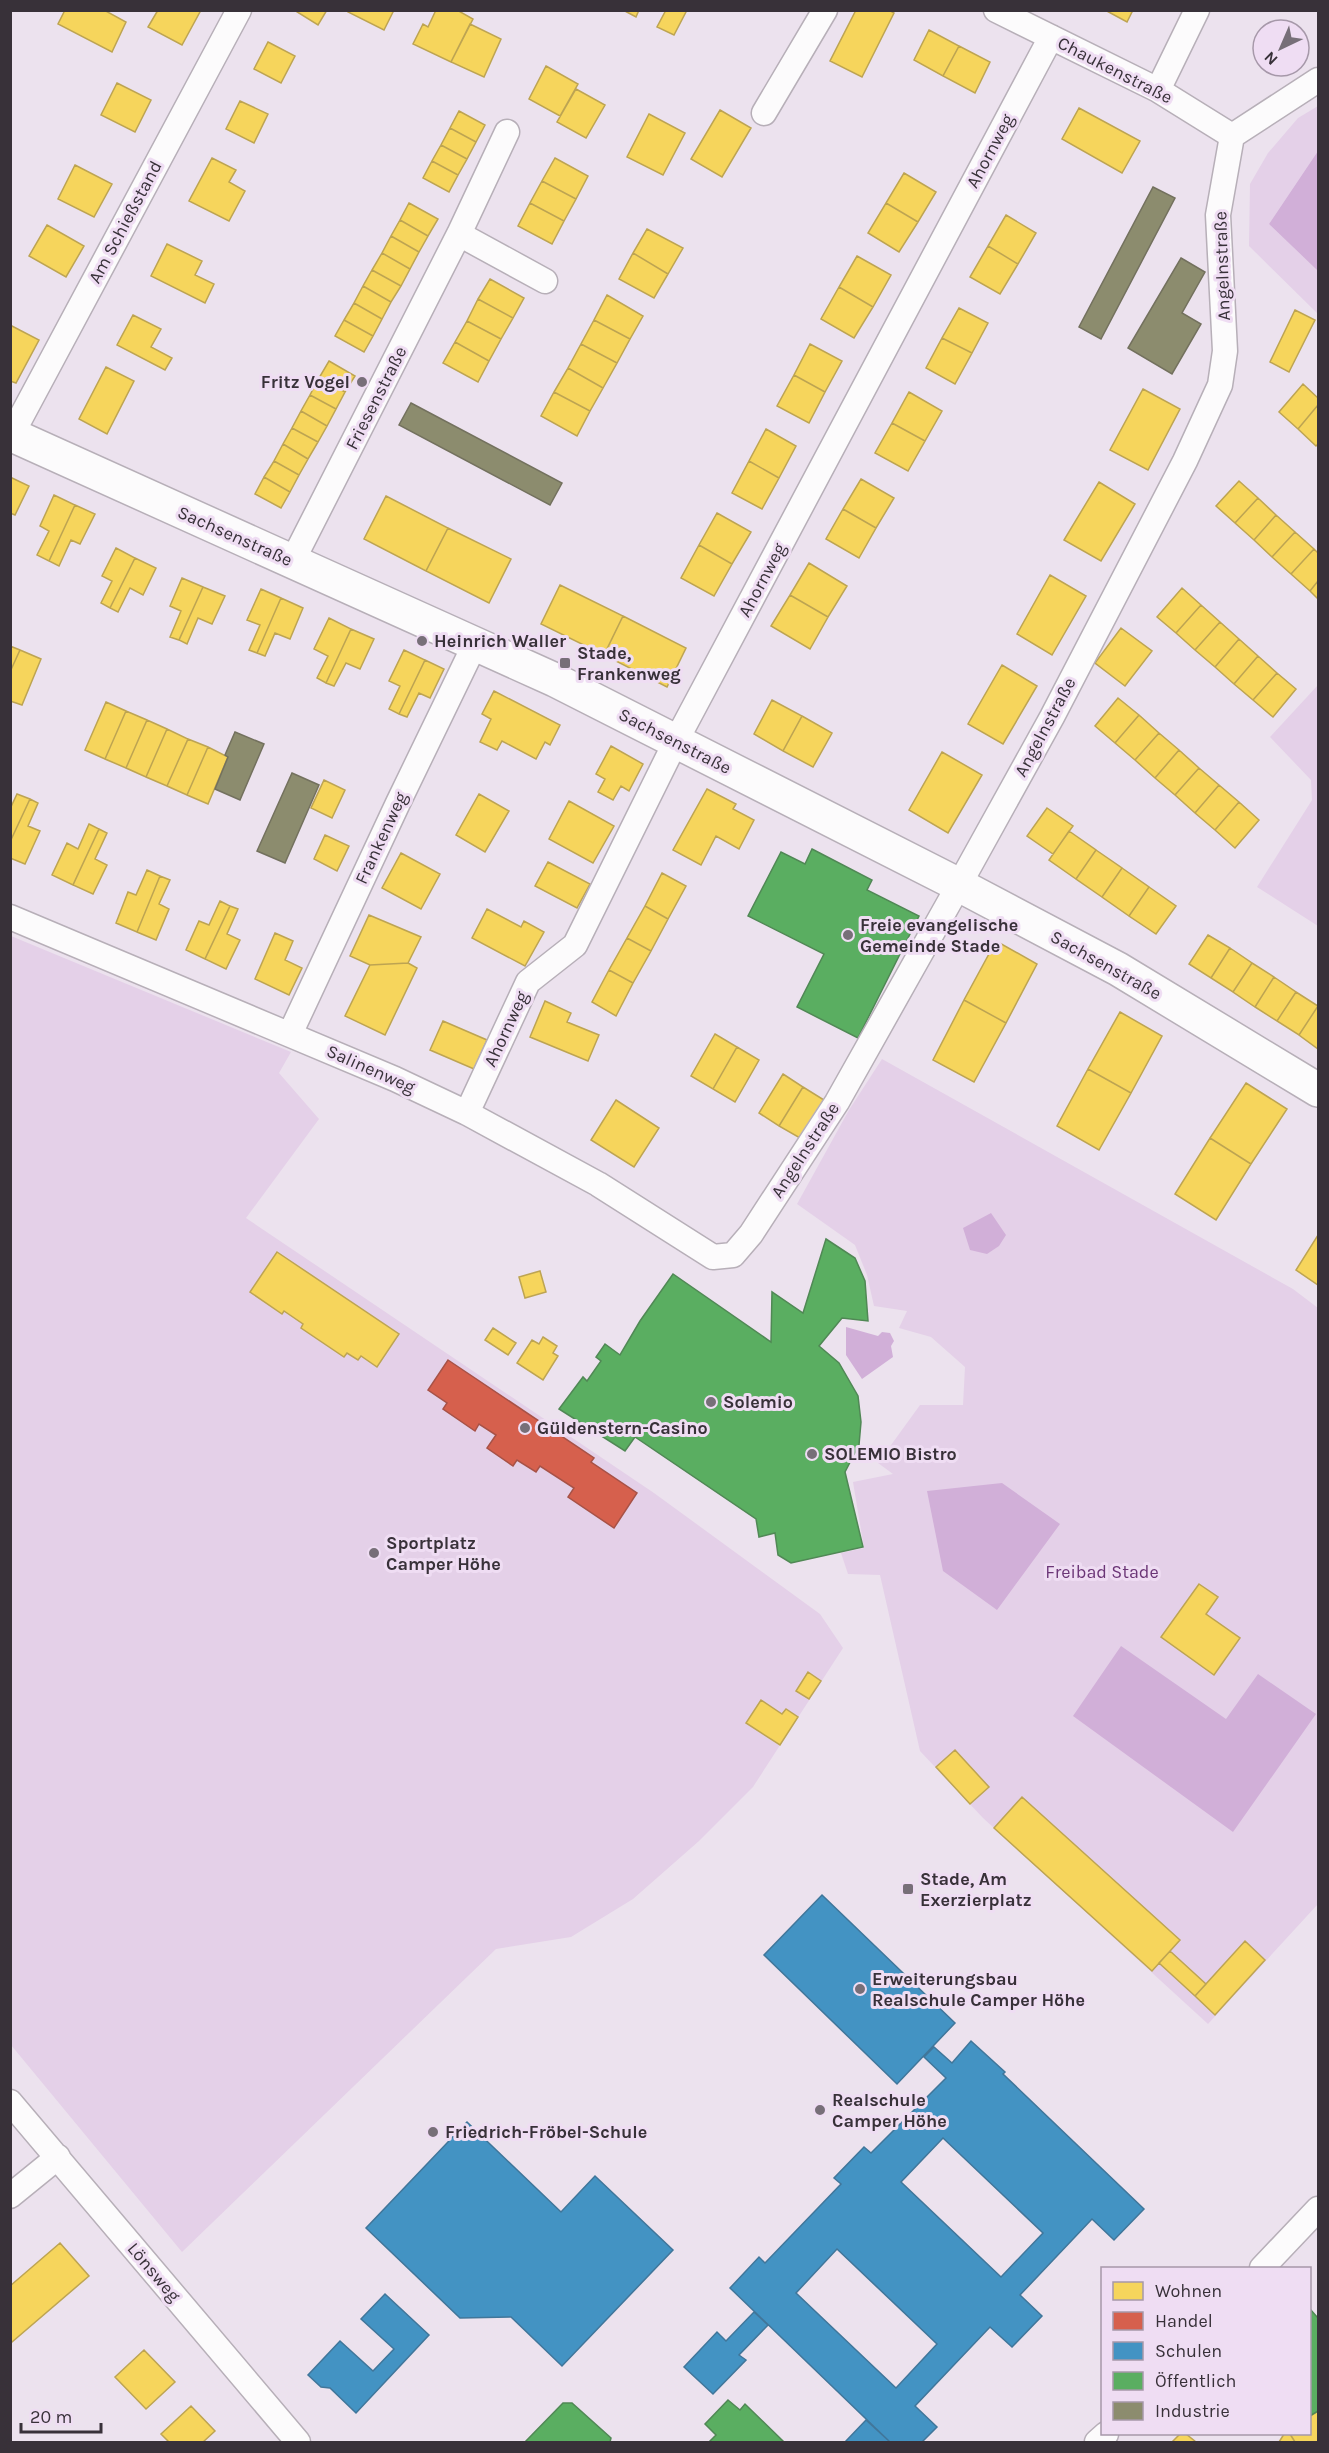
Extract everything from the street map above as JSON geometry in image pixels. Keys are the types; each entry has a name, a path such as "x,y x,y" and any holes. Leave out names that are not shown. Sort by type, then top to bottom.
{"street":[{"name":"Am Schießstand","path":"11,434 239,10"},
{"path":"764,113 825,10"},
{"name":"Chaukenstraße","path":"996,10 1158,90 1232,136"},
{"path":"1158,90 1197,10"},
{"name":"Ahornweg","path":"467,1113 528,982 575,945 676,741 1051,37"},
{"path":"1232,136 1318,80"},
{"name":"Friesenstraße","path":"292,562 459,234 507,132"},
{"name":"Angelnstraße","path":"712,1257 733,1255 751,1234 837,1101 1052,717 1185,461 1220,385 1226,351 1218,215 1232,136"},
{"path":"459,234 545,281"},
{"name":"Sachsenstraße","path":"11,434 555,680 959,885 1118,969 1318,1089"},
{"name":"Frankenweg","path":"290,1034 475,644"},
{"name":"Salinenweg","path":"10,917 395,1079 467,1113 598,1184 712,1257"},
{"name":"Lönsweg","path":"10,2102 298,2442"},
{"path":"10,2196 58,2157"},
{"path":"1263,2267 1314,2223"}],"green space":[{"path":"1318,106 1318,151 1269,224 1318,271 1318,314 1249,246 1250,184 1268,153 1298,118"},
{"path":"1318,685 1318,926 1257,887 1312,800 1311,780 1270,737"},
{"name":"Sportplatz Camper Höhe","path":"11,936 291,1052 279,1073 319,1119 246,1218 654,1493 820,1614 843,1648 753,1787 699,1841 633,1899 571,1937 496,1949 182,2252 11,2045"},
{"name":"Freibad Stade","path":"882,1059 1293,1289 1318,1308 1318,1904 1208,2024 983,1818 920,1751 880,1575 848,1574 841,1553 864,1548 853,1482 893,1474 878,1463 920,1405 963,1405 965,1367 931,1337 899,1328 907,1311 874,1306 867,1275 855,1245 797,1204 849,1110"}],"shaded area":[{"path":"1318,151 1318,271 1269,224"},
{"path":"991,1213 1006,1235 999,1246 987,1254 970,1250 963,1228"},
{"path":"846,1327 878,1336 882,1332 890,1333 894,1341 891,1346 893,1357 862,1379 846,1355"},
{"path":"1002,1483 1060,1524 997,1610 943,1571 927,1491"},
{"path":"1121,1646 1226,1719 1258,1674 1316,1714 1233,1832 1073,1716"}],"building: Wohnen":[{"path":"65,10 104,10 126,22 112,52 58,24"},
{"path":"158,10 201,10 182,45 148,27"},
{"path":"294,10 327,10 318,25"},
{"path":"349,10 394,10 384,30 348,12"},
{"path":"436,10 457,10 473,19 451,62 413,44 423,24 428,27"},
{"path":"623,10 639,10 636,17"},
{"path":"666,10 687,10 674,35 657,27"},
{"path":"856,10 889,10 894,13 862,77 830,61"},
{"path":"1105,10 1133,10 1127,22"},
{"path":"470,24 501,39 484,77 451,62"},
{"path":"929,30 959,46 943,76 914,60"},
{"path":"268,42 295,56 281,83 254,69"},
{"path":"959,46 990,62 975,93 943,76"},
{"path":"546,66 578,84 560,116 529,99"},
{"path":"117,83 151,100 135,132 101,115"},
{"path":"576,89 605,105 586,138 557,122"},
{"path":"240,101 268,114 254,143 226,129"},
{"path":"1079,108 1140,141 1122,173 1062,139"},
{"path":"720,110 751,128 722,177 691,159"},
{"path":"459,111 485,125 476,142 450,128"},
{"path":"649,114 685,133 663,175 627,157"},
{"path":"450,128 476,142 467,159 441,145"},
{"path":"441,145 467,159 458,175 432,161"},
{"path":"212,158 236,170 229,182 245,191 229,221 189,201"},
{"path":"555,158 588,176 576,199 542,181"},
{"path":"432,161 458,175 449,192 423,178"},
{"path":"75,165 112,184 94,217 58,199"},
{"path":"904,173 936,192 918,222 886,203"},
{"path":"542,181 576,199 564,221 530,203"},
{"path":"409,203 438,219 428,236 400,220"},
{"path":"530,203 564,221 552,244 518,226"},
{"path":"886,203 918,222 899,252 868,233"},
{"path":"1006,215 1036,233 1018,264 988,246"},
{"path":"400,220 428,236 419,252 391,236"},
{"path":"47,225 84,246 66,277 29,256"},
{"path":"647,229 683,248 668,274 633,253"},
{"path":"391,236 419,252 410,269 382,253"},
{"path":"167,244 202,261 195,275 214,284 205,303 151,276"},
{"path":"988,246 1018,264 1000,294 970,277"},
{"path":"382,253 410,269 401,286 372,270"},
{"path":"633,253 668,274 654,298 619,279"},
{"path":"857,256 891,275 873,307 839,287"},
{"path":"372,270 401,286 391,302 363,286"},
{"path":"490,279 524,298 513,318 478,299"},
{"path":"363,286 391,302 382,319 354,303"},
{"path":"839,287 873,307 854,338 821,319"},
{"path":"607,295 643,316 630,339 594,320"},
{"path":"478,299 513,318 501,339 467,321"},
{"path":"354,303 382,319 373,336 344,320"},
{"path":"959,308 988,323 972,353 942,338"},
{"path":"1295,310 1315,320 1289,372 1270,362"},
{"path":"133,315 161,329 151,347 172,358 165,370 117,345"},
{"path":"344,320 373,336 364,352 335,336"},
{"path":"594,320 630,339 617,363 581,344"},
{"path":"467,321 501,339 489,361 455,342"},
{"path":"10,325 39,340 16,383 10,381"},
{"path":"942,338 972,353 955,384 926,368"},
{"path":"455,342 489,361 478,382 443,363"},
{"path":"581,344 617,363 603,388 568,368"},
{"path":"810,344 842,361 825,392 794,375"},
{"path":"329,361 355,376 345,392 319,378"},
{"path":"106,367 134,381 107,434 79,419"},
{"path":"568,368 603,388 590,411 554,392"},
{"path":"794,375 825,392 809,423 777,406"},
{"path":"319,378 345,392 336,409 310,395"},
{"path":"1303,384 1318,398 1318,405 1298,429 1279,412"},
{"path":"1143,389 1180,409 1148,470 1110,450"},
{"path":"554,392 590,411 577,436 541,416"},
{"path":"909,392 942,411 925,441 892,423"},
{"path":"310,395 336,409 327,426 301,411"},
{"path":"1318,405 1318,444 1316,446 1298,429"},
{"path":"301,411 327,426 318,442 292,428"},
{"path":"892,423 925,441 908,471 875,453"},
{"path":"292,428 318,442 308,459 283,444"},
{"path":"766,429 796,446 779,478 749,461"},
{"path":"283,444 308,459 299,475 274,461"},
{"path":"274,461 299,475 290,492 264,477"},
{"path":"749,461 779,478 762,509 732,493"},
{"path":"10,477 29,486 15,515 10,513"},
{"path":"264,477 290,492 281,508 255,494"},
{"path":"861,479 894,498 876,528 843,509"},
{"path":"1239,481 1258,498 1235,523 1216,506"},
{"path":"1099,482 1135,504 1101,561 1064,540"},
{"path":"54,495 75,505 49,561 37,555 49,531 40,526"},
{"path":"386,496 448,528 426,571 364,539"},
{"path":"1258,498 1276,515 1254,540 1235,523"},
{"path":"75,505 95,514 80,544 71,540 59,566 49,561"},
{"path":"843,509 876,528 859,558 826,539"},
{"path":"717,513 751,532 732,564 699,545"},
{"path":"1276,515 1295,532 1272,557 1254,540"},
{"path":"448,528 511,559 489,603 426,571"},
{"path":"1295,532 1314,549 1291,574 1272,557"},
{"path":"699,545 732,564 714,596 681,578"},
{"path":"116,548 135,558 110,608 101,603 112,581 102,576"},
{"path":"1314,549 1318,553 1318,581 1310,591 1291,574"},
{"path":"135,558 156,568 143,595 130,588 118,612 110,608"},
{"path":"809,563 847,586 828,617 790,595"},
{"path":"1050,575 1086,596 1052,655 1017,634"},
{"path":"182,578 203,587 179,640 170,637 181,611 170,606"},
{"path":"1318,581 1318,599 1310,591"},
{"path":"560,585 623,616 604,655 541,624"},
{"path":"203,587 225,596 212,624 198,618 187,644 179,640"},
{"path":"1182,588 1201,605 1176,633 1157,617"},
{"path":"261,589 281,598 257,653 249,650 260,625 247,620"},
{"path":"790,595 828,617 810,649 771,626"},
{"path":"281,598 303,608 290,639 275,633 265,656 257,653"},
{"path":"1201,605 1220,622 1195,650 1176,633"},
{"path":"623,616 686,648 667,687 604,655"},
{"path":"329,618 351,629 326,683 317,678 328,656 314,649"},
{"path":"1220,622 1239,639 1215,667 1195,650"},
{"path":"1121,628 1152,651 1125,686 1095,663"},
{"path":"351,629 374,639 360,669 346,663 334,686 326,683"},
{"path":"1239,639 1258,656 1234,684 1215,667"},
{"path":"10,646 20,650 10,672"},
{"path":"20,650 41,659 22,705 10,701 10,672"},
{"path":"404,650 425,660 399,714 389,709 400,686 389,681"},
{"path":"1258,656 1277,673 1253,700 1234,684"},
{"path":"425,660 444,669 430,698 419,693 407,717 399,714"},
{"path":"1002,665 1037,686 1003,744 968,724"},
{"path":"1277,673 1296,689 1273,717 1253,700"},
{"path":"494,691 560,725 550,745 545,742 536,759 502,741 497,750 480,742 491,719 482,714"},
{"path":"1118,698 1139,715 1115,743 1095,726"},
{"path":"772,700 802,716 783,751 754,734"},
{"path":"106,702 126,711 105,759 85,750"},
{"path":"126,711 147,720 126,768 105,759"},
{"path":"1139,715 1159,733 1135,760 1115,743"},
{"path":"802,716 832,733 813,767 783,751"},
{"path":"147,720 167,729 146,777 126,768"},
{"path":"167,729 188,739 167,786 146,777"},
{"path":"1159,733 1179,750 1155,778 1135,760"},
{"path":"188,739 208,747 187,795 167,786"},
{"path":"611,746 643,764 629,791 621,786 613,800 598,792 605,779 596,774"},
{"path":"208,747 228,757 208,804 187,795"},
{"path":"1179,750 1199,768 1175,795 1155,778"},
{"path":"942,752 982,775 948,833 909,810"},
{"path":"1199,768 1219,785 1195,813 1175,795"},
{"path":"324,780 345,790 332,818 311,808"},
{"path":"1219,785 1239,802 1215,830 1195,813"},
{"path":"707,789 736,804 733,809 754,820 739,849 716,836 701,865 673,850"},
{"path":"17,794 30,799 10,842 10,809"},
{"path":"479,794 509,811 485,852 456,835"},
{"path":"30,799 38,803 28,826 40,831 25,864 10,858 10,842"},
{"path":"569,801 614,826 593,863 549,839"},
{"path":"1239,802 1259,820 1235,848 1215,830"},
{"path":"1047,808 1073,826 1053,854 1027,836"},
{"path":"89,824 99,829 73,885 52,875 67,843 78,849"},
{"path":"99,829 107,833 95,859 107,865 93,894 73,885"},
{"path":"1069,831 1096,850 1076,879 1049,860"},
{"path":"325,835 349,846 337,871 314,859"},
{"path":"1096,850 1122,868 1102,897 1076,879"},
{"path":"401,853 440,874 421,909 382,888"},
{"path":"548,862 590,884 577,908 535,886"},
{"path":"1122,868 1149,887 1129,916 1102,897"},
{"path":"147,870 160,876 137,932 116,923 128,892 136,895"},
{"path":"662,873 686,886 668,919 645,906"},
{"path":"160,876 170,880 159,904 169,909 156,940 137,932"},
{"path":"1149,887 1176,906 1156,934 1129,916"},
{"path":"220,901 230,906 205,959 186,950 199,921 209,925"},
{"path":"230,906 238,909 227,934 240,940 226,969 205,959"},
{"path":"645,906 668,919 651,951 627,938"},
{"path":"487,909 521,927 524,921 544,932 525,966 472,938"},
{"path":"369,915 421,937 408,963 370,965 350,956"},
{"path":"275,933 293,941 285,960 302,968 289,995 255,979"},
{"path":"1208,935 1230,948 1211,978 1189,964"},
{"path":"627,938 651,951 633,983 609,970"},
{"path":"996,941 1037,964 1006,1023 964,1000"},
{"path":"1230,948 1252,963 1233,992 1211,978"},
{"path":"408,963 417,968 385,1035 345,1016 370,965"},
{"path":"1252,963 1274,977 1255,1007 1233,992"},
{"path":"609,970 633,983 616,1016 592,1002"},
{"path":"1274,977 1296,992 1277,1021 1255,1007"},
{"path":"1296,992 1318,1006 1299,1035 1277,1021"},
{"path":"964,1000 1006,1023 974,1082 933,1060"},
{"path":"545,1001 571,1013 567,1022 599,1035 588,1061 530,1037"},
{"path":"1318,1006 1318,1049 1299,1035"},
{"path":"1120,1012 1162,1036 1131,1093 1088,1069"},
{"path":"443,1021 487,1040 474,1069 430,1050"},
{"path":"715,1034 737,1047 713,1089 691,1076"},
{"path":"737,1047 759,1060 735,1102 713,1089"},
{"path":"1088,1069 1131,1093 1099,1150 1057,1126"},
{"path":"783,1074 803,1087 779,1126 759,1113"},
{"path":"1246,1083 1287,1109 1251,1164 1210,1138"},
{"path":"803,1087 824,1100 800,1138 779,1126"},
{"path":"616,1100 659,1128 634,1167 591,1140"},
{"path":"1210,1138 1251,1164 1216,1220 1175,1194"},
{"path":"1318,1235 1318,1285 1296,1270"},
{"path":"277,1252 399,1334 377,1367 361,1356 358,1360 347,1353 344,1357 301,1328 303,1324 284,1311 282,1314 250,1292"},
{"path":"540,1271 546,1292 525,1298 519,1277"},
{"path":"493,1328 516,1343 508,1355 485,1340"},
{"path":"543,1337 557,1346 553,1353 558,1356 543,1380 517,1363 532,1340 539,1344"},
{"path":"1199,1584 1218,1597 1206,1614 1240,1638 1214,1675 1161,1637"},
{"path":"808,1672 821,1681 809,1699 796,1691"},
{"path":"761,1700 782,1714 786,1709 798,1717 780,1745 746,1723"},
{"path":"955,1750 989,1787 970,1804 936,1767"},
{"path":"1022,1797 1180,1940 1152,1971 994,1828"},
{"path":"1245,1941 1265,1960 1215,2015 1195,1996"},
{"path":"1170,1951 1206,1984 1195,1996 1159,1963"},
{"path":"60,2243 89,2276 12,2342 10,2340 10,2286"},
{"path":"144,2350 175,2382 146,2409 115,2377"},
{"path":"191,2406 215,2431 203,2442 169,2442 161,2434"},
{"path":"1318,2411 1318,2442 1295,2442 1291,2435 1311,2435 1311,2415"},
{"path":"1179,2435 1187,2435 1196,2442 1172,2442"},
{"path":"1283,2435 1291,2435 1295,2442 1279,2442"}],"building: Handel":[{"path":"448,1360 594,1458 591,1462 637,1493 614,1528 568,1497 574,1488 540,1466 536,1472 517,1460 513,1466 487,1448 496,1435 479,1424 475,1431 443,1409 447,1403 428,1390"}],"building: Schulen":[{"name":"Erweiterungsbau Realschule Camper Höhe","path":"822,1895 955,2023 897,2084 764,1955"},
{"name":"Realschule Camper Höhe","path":"971,2041 1144,2209 1114,2240 1092,2219 1020,2295 1042,2316 1012,2347 990,2327 915,2406 937,2427 922,2442 890,2442 730,2288 759,2257 765,2263 841,2184 834,2178 864,2147 871,2153 946,2078 924,2057 934,2047 952,2063","holes":["943,2138 1043,2233 1001,2277 901,2182","837,2249 937,2344 896,2388 796,2293"]},
{"path":"467,2122 561,2212 595,2176 673,2250 562,2366 511,2317 460,2318 366,2228"},
{"path":"385,2294 429,2335 356,2413 330,2388 321,2387 308,2375 340,2341 373,2371 394,2349 361,2319"},
{"path":"754,2312 768,2325 739,2355 746,2360 713,2394 684,2367 717,2332 726,2341"},
{"path":"866,2420 890,2442 845,2442"}],"building: Öffentlich":[{"name":"Freie evangelische Gemeinde Stade","path":"812,849 872,880 867,890 919,916 858,1038 797,1007 824,954 748,916 781,852 805,864"},
{"name":"Solemio","path":"826,1239 855,1258 865,1281 868,1321 842,1318 819,1346 839,1363 858,1396 861,1422 859,1445 845,1472 863,1547 791,1563 778,1555 775,1533 759,1537 756,1519 635,1437 625,1451 559,1409 583,1377 587,1381 601,1361 596,1357 605,1344 620,1355 640,1321 673,1274 771,1342 772,1292 803,1313"},
{"path":"1311,2310 1318,2318 1318,2411 1311,2415"},
{"path":"728,2400 740,2410 745,2404 784,2442 709,2442 716,2435 705,2424"},
{"path":"563,2403 572,2403 611,2438 610,2442 525,2442"}],"building: Industrie":[{"path":"1153,187 1175,198 1101,339 1079,327"},
{"path":"1181,258 1205,272 1182,313 1201,324 1172,374 1128,348"},
{"path":"411,403 562,483 550,505 399,425"},
{"path":"235,732 264,744 240,800 215,789 228,757 225,755"},
{"path":"292,773 319,785 285,863 257,851"}],"place":[{"name":"Fritz Vogel","path":"362,382"},
{"name":"Heinrich Waller","path":"422,641"},
{"name":"Stade, Frankenweg","path":"565,663"},
{"name":"Freie evangelische Gemeinde Stade","path":"848,935"},
{"name":"Solemio","path":"711,1402"},
{"name":"Güldenstern-Casino","path":"525,1428"},
{"name":"SOLEMIO Bistro","path":"812,1454"},
{"name":"Sportplatz Camper Höhe","path":"374,1553"},
{"name":"Stade, Am Exerzierplatz","path":"908,1889"},
{"name":"Erweiterungsbau Realschule Camper Höhe","path":"860,1989"},
{"name":"Realschule Camper Höhe","path":"820,2110"},
{"name":"Friedrich-Fröbel-Schule","path":"433,2132"}]}
